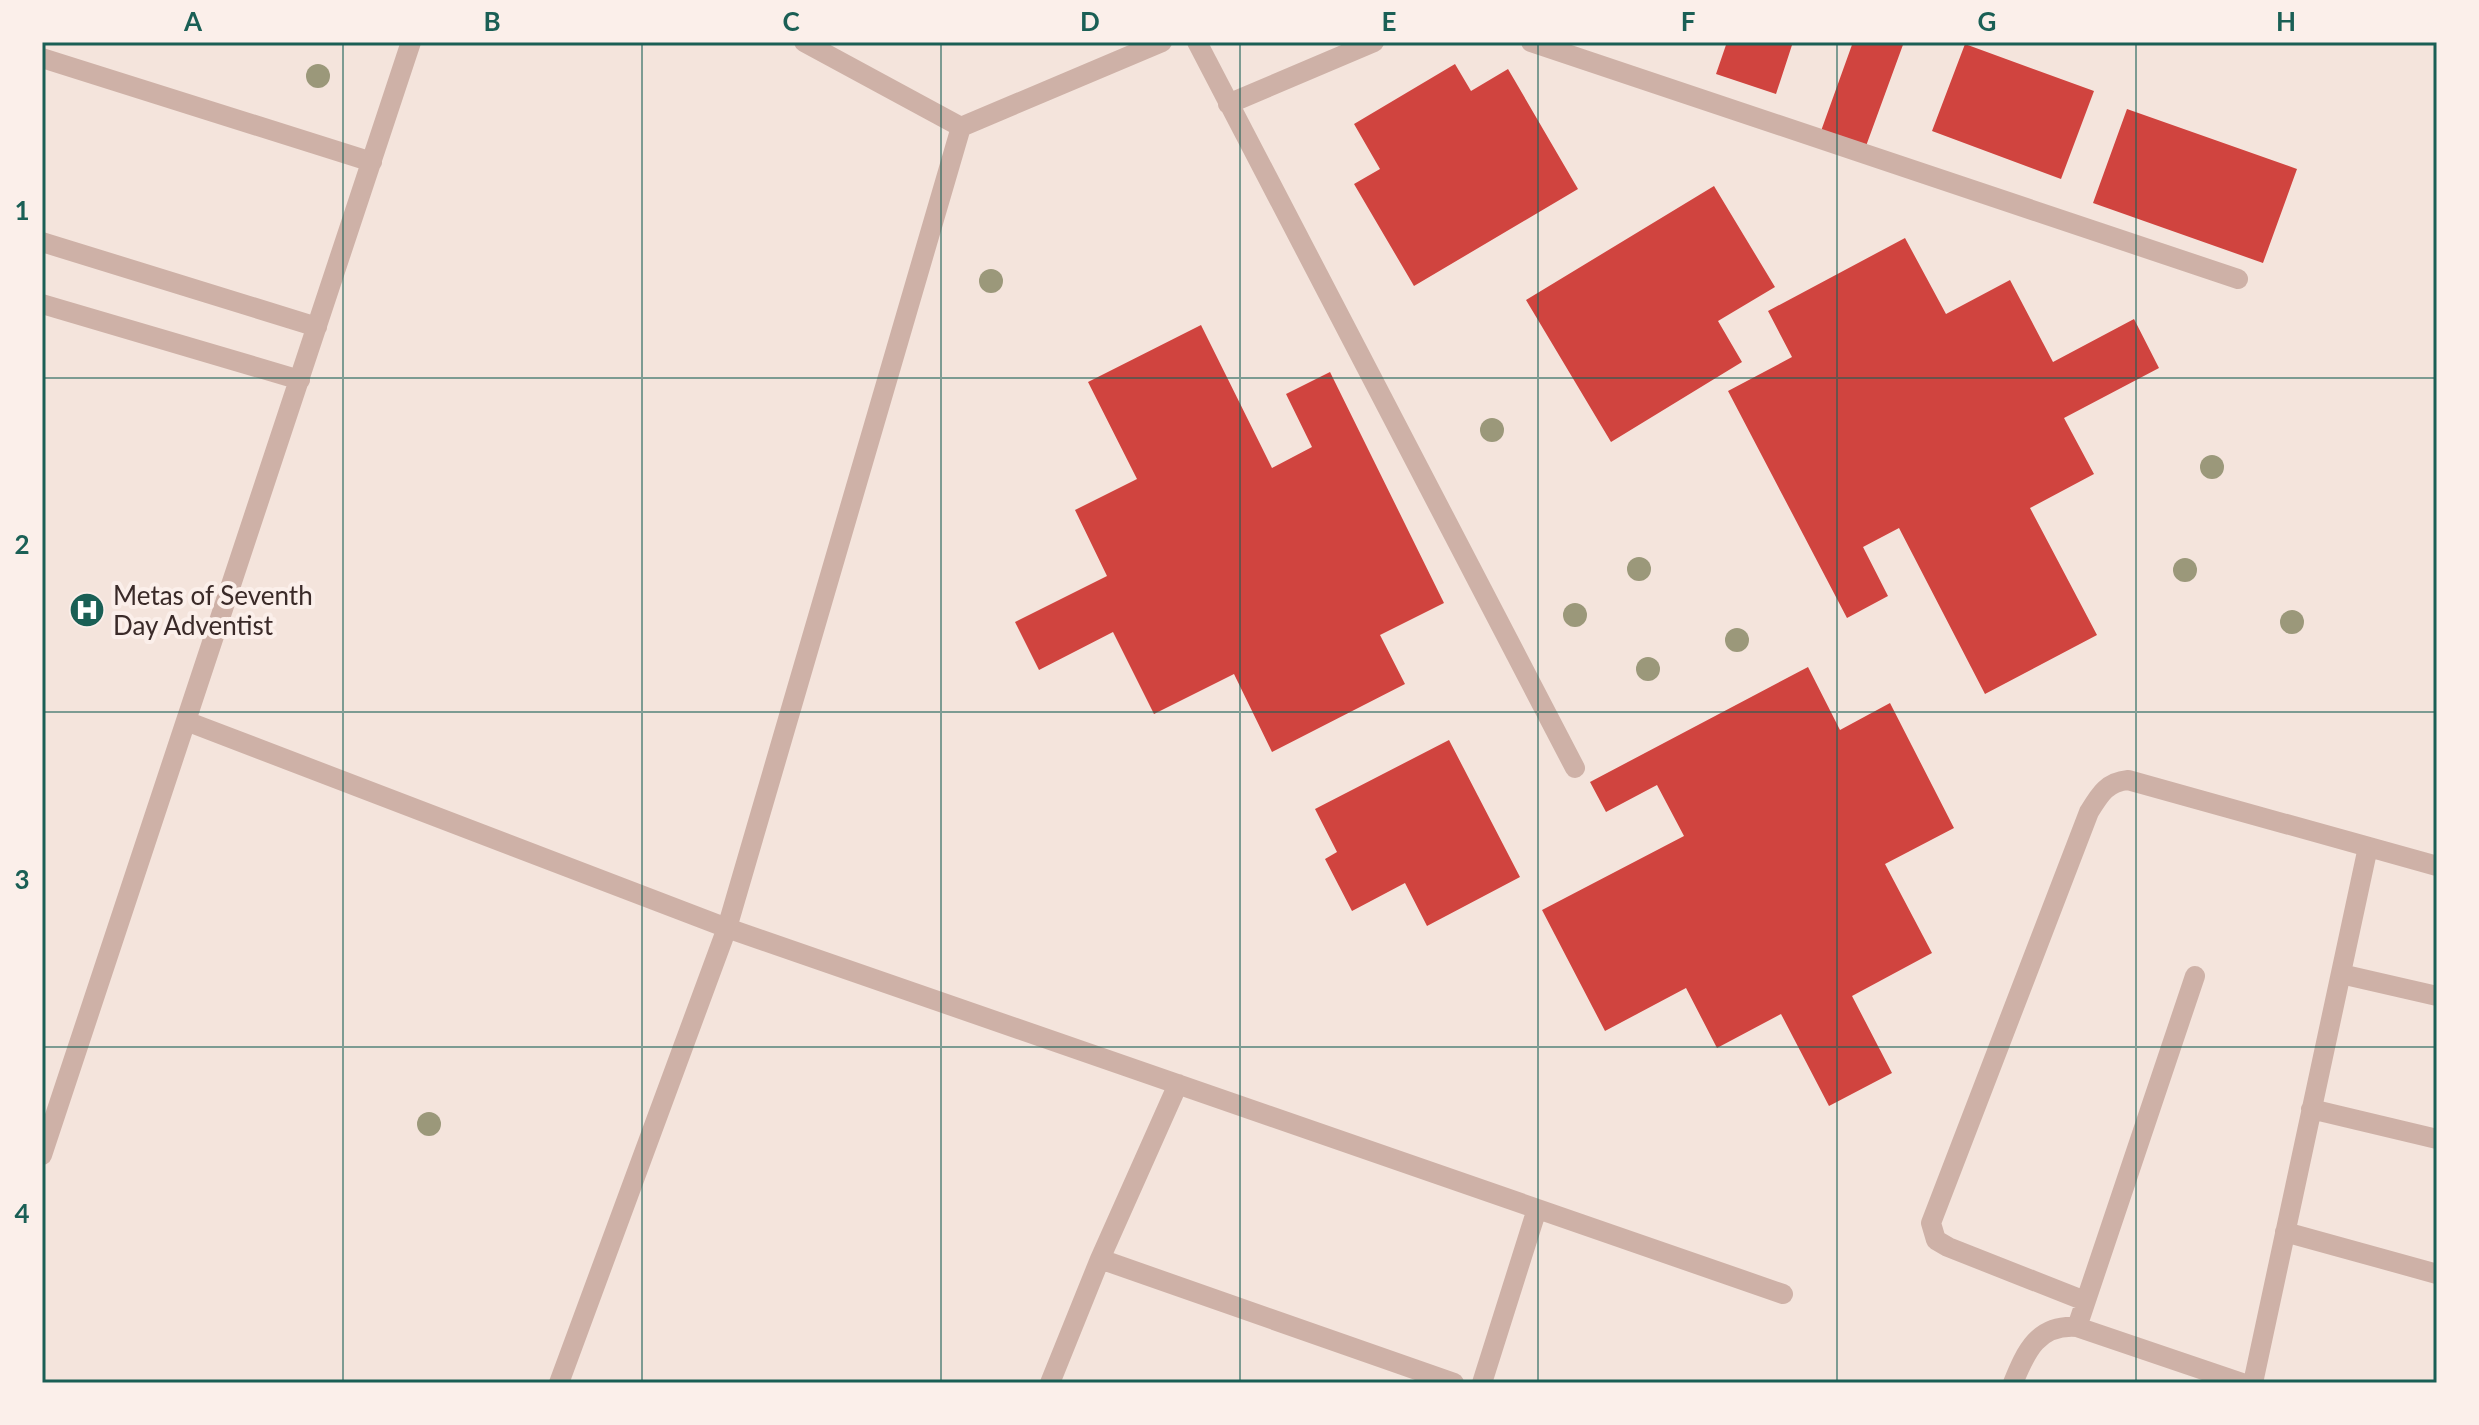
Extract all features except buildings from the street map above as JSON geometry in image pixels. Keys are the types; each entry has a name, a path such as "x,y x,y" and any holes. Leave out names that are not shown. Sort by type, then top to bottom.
{"street":[{"path":"42,1155 411,42"},
{"path":"804,42 961,127"},
{"path":"961,127 1162,42"},
{"path":"1197,42 1575,768"},
{"path":"1228,104 1374,42"},
{"path":"1531,42 2238,279"},
{"path":"42,58 372,162"},
{"path":"559,1383 727,928 961,127"},
{"path":"42,242 317,327"},
{"path":"42,304 300,380"},
{"path":"186,721 727,928 1783,1294"},
{"path":"2085,1301 1948,1247 1936,1240 1931,1223 2089,812 2100,794 2112,782 2128,780 2437,866"},
{"path":"2253,1383 2368,847"},
{"path":"2341,974 2437,996"},
{"path":"2077,1327 2195,976"},
{"path":"1050,1383 1100,1259 1178,1084"},
{"path":"2311,1109 2437,1139"},
{"path":"1482,1383 1537,1209"},
{"path":"2285,1232 2437,1274"},
{"path":"1100,1259 1454,1383"},
{"path":"2013,1383 2035,1339 2060,1325 2077,1327 2242,1383"}],"place":[{"name":"Metas of Seventh Day Adventist","path":"87,610"}]}
